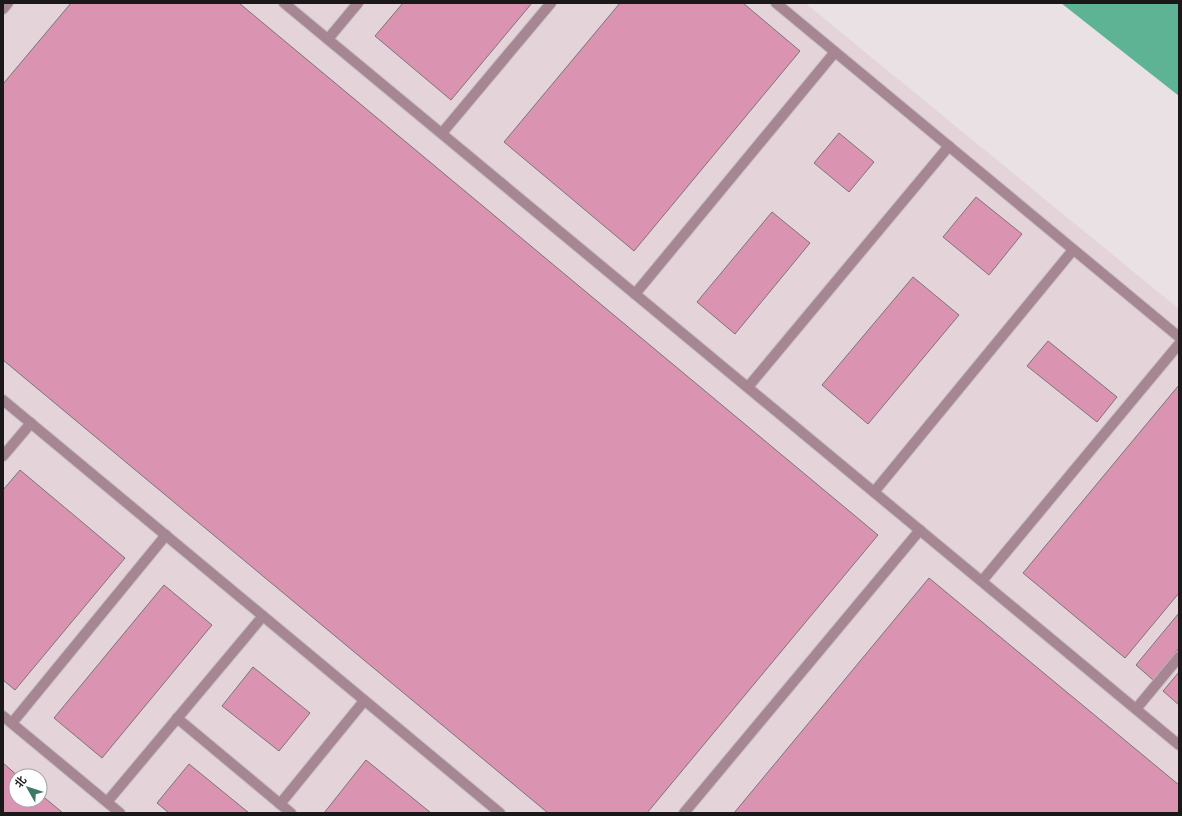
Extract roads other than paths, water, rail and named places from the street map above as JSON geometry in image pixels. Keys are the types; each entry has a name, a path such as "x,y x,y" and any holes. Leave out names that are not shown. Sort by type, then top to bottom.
{"lane":[{"path":"3,9 8,3"},
{"path":"284,3 1179,744"},
{"path":"328,39 358,3"},
{"path":"442,134 551,3"},
{"path":"776,3 1179,338"},
{"path":"635,294 835,52"},
{"path":"748,387 948,146"},
{"path":"874,492 1073,250"},
{"path":"982,581 1179,344"},
{"path":"3,400 500,813"},
{"path":"3,456 31,423"},
{"path":"684,813 920,530"},
{"path":"12,723 166,536"},
{"path":"107,802 263,616"},
{"path":"1136,709 1179,657"},
{"path":"280,804 364,701"},
{"path":"3,716 120,813"},
{"path":"177,718 291,813"}]}
